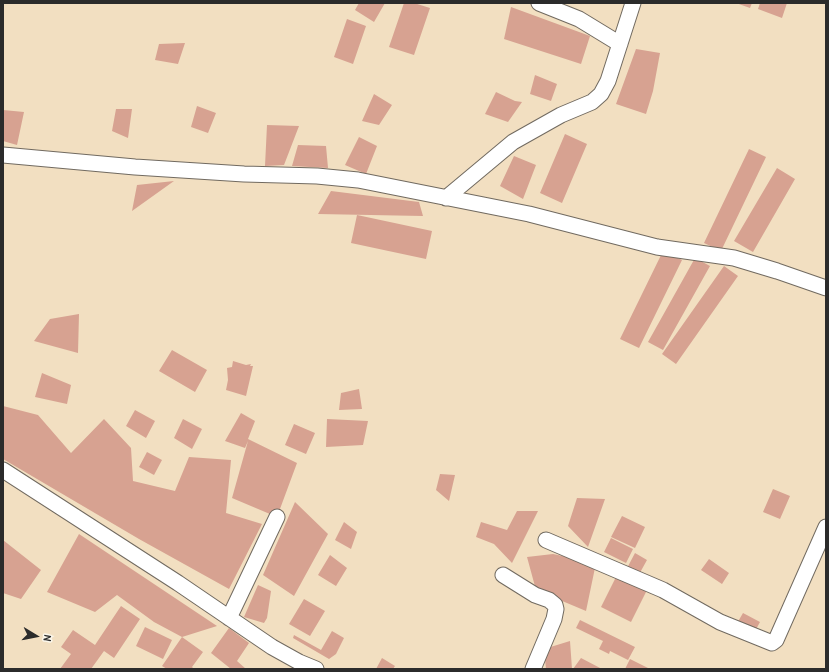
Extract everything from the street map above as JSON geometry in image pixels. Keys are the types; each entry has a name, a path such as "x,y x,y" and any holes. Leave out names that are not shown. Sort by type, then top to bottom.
{"street":[{"path":"539,3 579,18 620,44"},
{"path":"446,198 513,142 561,115 592,102 601,94 608,81 634,3"},
{"path":"3,155 136,168 244,174 317,176 358,180 529,214 657,247 734,258 826,288"},
{"path":"3,470 178,583 272,647 299,662 316,669"},
{"path":"229,618 277,518"},
{"path":"546,540 663,590 720,622 772,643 776,640 826,527"},
{"path":"503,575 535,594 550,600 555,605 556,609 554,619 533,669"}],"building":[{"path":"359,3 385,3 374,22 355,10"},
{"path":"404,3 414,3 430,8 414,55 389,47"},
{"path":"736,3 752,3 750,8"},
{"path":"760,3 787,3 782,18 758,9"},
{"path":"511,7 590,36 581,64 504,39"},
{"path":"347,19 366,26 353,64 334,57"},
{"path":"185,43 178,64 155,60 159,44"},
{"path":"636,49 660,53 653,91 646,114 616,104"},
{"path":"535,75 557,84 551,101 530,94"},
{"path":"496,92 515,101 522,102 508,122 485,114"},
{"path":"374,94 392,105 379,125 362,121"},
{"path":"197,106 216,113 208,133 191,127"},
{"path":"116,109 132,109 128,138 112,131"},
{"path":"3,110 24,112 17,145 3,141"},
{"path":"267,125 299,126 284,165 265,166"},
{"path":"565,134 587,144 562,203 540,193"},
{"path":"359,137 377,146 366,174 345,165"},
{"path":"298,145 326,146 328,168 292,166"},
{"path":"749,149 766,157 721,251 704,243"},
{"path":"514,156 536,165 523,199 500,186"},
{"path":"777,168 795,179 753,252 734,241"},
{"path":"174,181 132,211 137,185"},
{"path":"331,191 419,202 423,216 318,214"},
{"path":"357,215 432,231 426,259 351,243"},
{"path":"663,251 682,260 639,348 620,339"},
{"path":"695,258 710,266 663,350 648,342"},
{"path":"724,266 738,276 676,364 662,354"},
{"path":"79,314 78,353 34,341 50,319"},
{"path":"172,350 207,370 195,392 159,371"},
{"path":"233,361 246,365 251,364 250,366 253,366 246,396 226,390 228,380 227,368 232,367"},
{"path":"42,373 71,385 67,404 35,397"},
{"path":"359,389 362,409 339,410 341,393"},
{"path":"3,406 38,415 71,453 104,419 131,448 133,481 175,491 189,457 231,460 226,513 262,524 229,589 139,539 3,459"},
{"path":"135,410 155,421 146,438 126,426"},
{"path":"241,413 255,421 248,439 297,463 277,517 232,498 248,441 245,448 225,441"},
{"path":"183,419 202,429 192,449 174,438"},
{"path":"327,419 368,421 363,445 326,447"},
{"path":"294,424 315,433 306,454 285,445"},
{"path":"147,452 162,460 154,475 139,467"},
{"path":"440,474 455,475 449,501 436,490"},
{"path":"773,489 790,496 780,519 763,512"},
{"path":"577,498 605,499 588,547 568,526"},
{"path":"295,502 328,534 294,596 263,575"},
{"path":"517,511 538,511 512,563 494,544 476,537 481,522 507,530"},
{"path":"622,516 645,527 635,548 611,537"},
{"path":"344,522 357,532 351,549 335,540"},
{"path":"79,534 217,626 182,637 154,622 117,595 95,612 47,592"},
{"path":"611,538 633,549 626,563 604,552"},
{"path":"3,540 41,570 21,599 3,593"},
{"path":"635,553 647,560 637,578 625,572"},
{"path":"553,554 596,563 586,611 536,590 527,557"},
{"path":"330,555 347,568 336,586 318,575"},
{"path":"709,559 729,573 722,584 701,570"},
{"path":"617,575 647,590 631,622 601,607"},
{"path":"258,585 271,591 267,618 264,623 244,617"},
{"path":"304,599 325,611 310,636 289,624"},
{"path":"121,606 140,619 114,658 104,651 91,669 60,669 71,654 61,647 73,630 95,645"},
{"path":"743,613 760,622 753,635 736,625"},
{"path":"580,620 635,647 628,660 610,651 609,654 599,649 603,641 576,628"},
{"path":"145,627 172,640 163,659 136,646"},
{"path":"229,628 249,643 237,661 246,669 231,669 211,653"},
{"path":"332,631 344,638 336,654 329,659 293,638 294,635 321,650"},
{"path":"182,637 203,652 192,667 194,669 167,669 162,666"},
{"path":"570,641 572,669 546,669 544,649"},
{"path":"382,658 395,666 393,669 376,669"},
{"path":"581,658 602,669 573,669"},
{"path":"630,659 650,669 625,669"}]}
